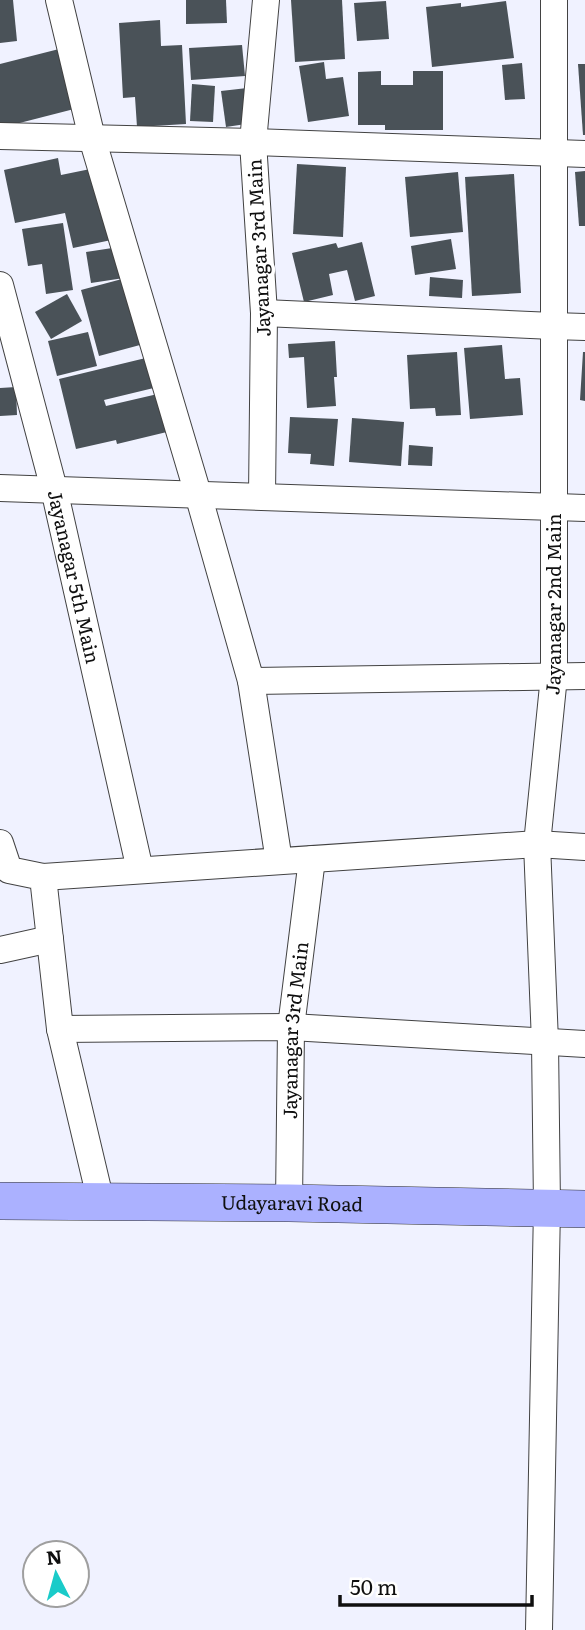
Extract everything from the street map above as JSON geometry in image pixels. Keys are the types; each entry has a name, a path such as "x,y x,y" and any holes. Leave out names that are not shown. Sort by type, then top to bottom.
{"street":[{"path":"59,0 92,138 251,681 279,861"},
{"name":"Jayanagar 3rd Main","path":"262,496 264,313 253,142 266,0"},
{"name":"Jayanagar 2nd Main","path":"539,1630 547,1207 545,1042 537,844 554,676 554,0"},
{"path":"0,136 585,154"},
{"name":"Jayanagar 5th Main","path":"0,285 54,489 141,870"},
{"path":"264,313 585,327"},
{"path":"0,488 585,508"},
{"path":"251,681 585,676"},
{"path":"0,843 4,871 43,877 537,844 585,847"},
{"name":"Jayanagar 3rd Main","path":"289,1203 291,1027 312,859"},
{"path":"43,877 60,1029 101,1202"},
{"path":"0,950 50,939"},
{"path":"60,1029 291,1027 585,1044"},
{"name":"Udayaravi Road","path":"0,1201 585,1209"}],"building":[{"path":"0,0 13,0 17,41 0,43"},
{"path":"186,0 226,0 227,23 186,24"},
{"path":"291,0 342,0 345,59 295,62"},
{"path":"386,1 389,39 357,41 354,3"},
{"path":"506,1 514,58 432,67 426,7 461,3 461,7"},
{"path":"160,20 161,46 182,45 186,124 137,127 135,97 123,98 119,23"},
{"path":"242,45 245,76 191,80 189,48"},
{"path":"63,48 78,108 0,128 0,64"},
{"path":"324,62 326,79 343,77 349,116 308,122 299,66"},
{"path":"522,63 525,99 505,100 502,65"},
{"path":"578,64 585,64 585,135 583,135"},
{"path":"381,71 381,85 413,85 413,71 443,71 443,130 385,130 385,125 358,125 358,72"},
{"path":"192,84 215,86 213,122 190,121"},
{"path":"256,87 260,122 226,127 221,91"},
{"path":"58,158 61,175 105,166 121,238 73,248 65,213 15,223 4,170"},
{"path":"297,164 346,167 343,237 293,234"},
{"path":"585,171 585,226 579,226 575,172"},
{"path":"458,172 463,232 410,237 405,177"},
{"path":"514,174 521,293 472,296 465,177"},
{"path":"63,223 73,290 46,294 42,264 28,266 22,229"},
{"path":"451,239 456,269 415,275 411,246"},
{"path":"362,242 375,296 355,301 347,270 329,274 333,295 304,302 292,253 336,243 338,248"},
{"path":"119,247 124,278 91,283 86,252"},
{"path":"430,277 463,280 462,298 429,296"},
{"path":"122,279 140,345 99,356 81,290"},
{"path":"67,294 82,321 51,339 35,312"},
{"path":"88,332 97,366 57,376 48,341"},
{"path":"335,341 336,406 307,408 304,357 289,358 288,344"},
{"path":"502,345 505,379 520,378 523,415 470,419 464,348"},
{"path":"457,352 461,415 436,416 435,408 410,409 407,355"},
{"path":"585,352 585,401 580,400"},
{"path":"154,356 162,386 104,400 106,406 162,393 171,431 117,444 116,440 76,449 59,379"},
{"path":"16,387 17,415 0,416 0,388"},
{"path":"290,417 338,419 334,466 310,464 311,454 288,453"},
{"path":"352,418 404,422 401,466 349,462"},
{"path":"409,445 433,447 432,466 408,465"}]}
